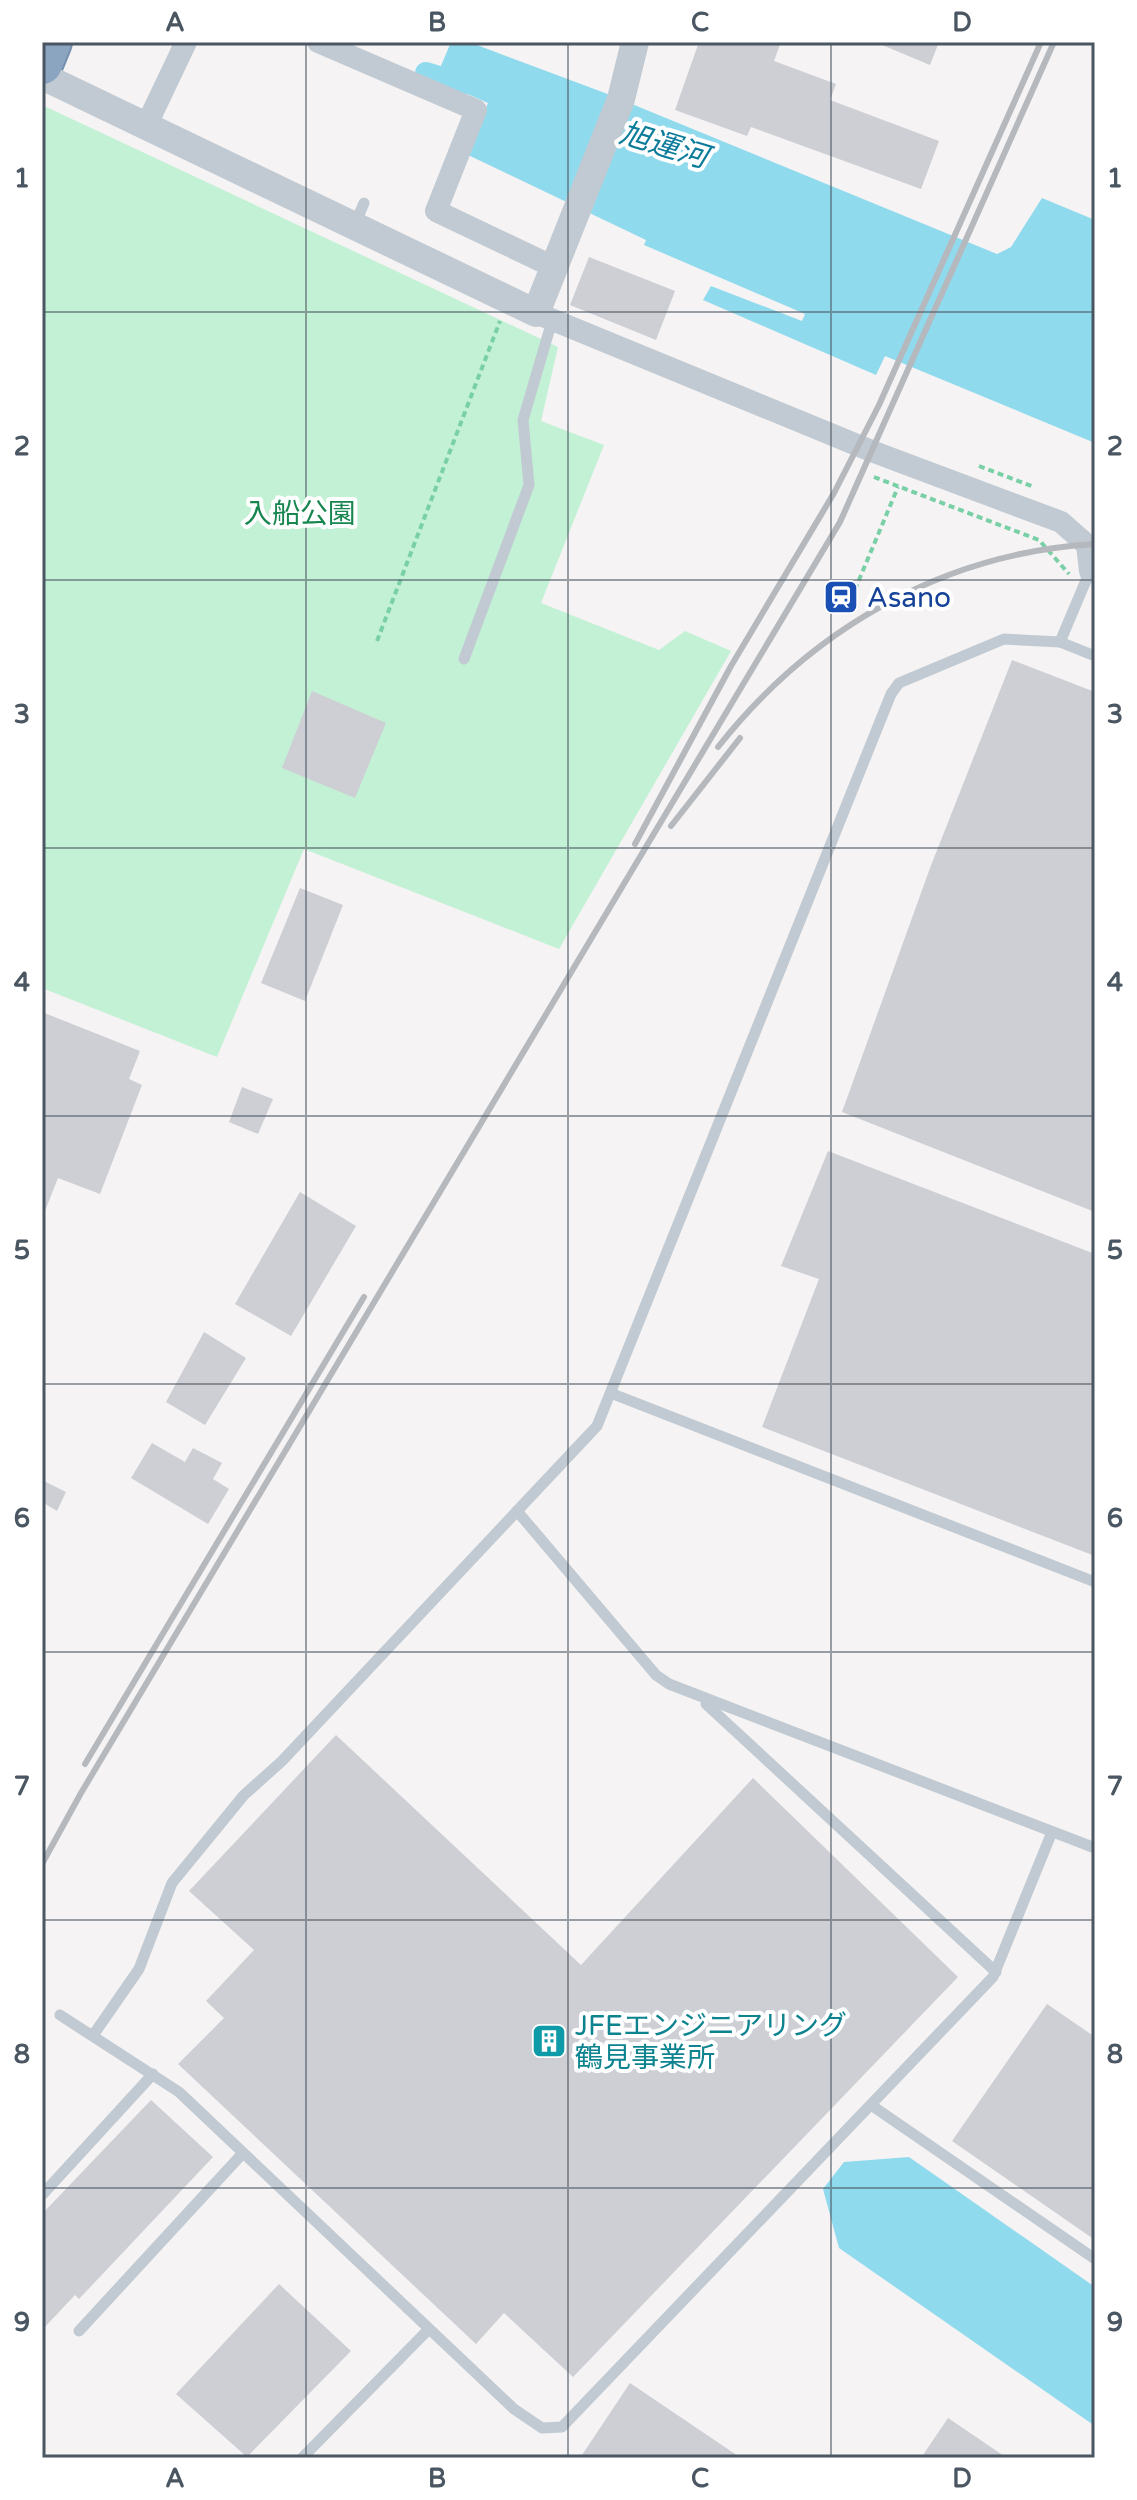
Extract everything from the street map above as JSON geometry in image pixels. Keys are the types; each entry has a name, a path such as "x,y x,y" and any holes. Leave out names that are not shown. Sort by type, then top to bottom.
{"highway":[{"path":"42,64 51,42"}],"street":[{"path":"147,124 186,42"},
{"path":"318,42 476,110 436,211 556,268"},
{"path":"544,317 556,268 577,208 621,99 635,42"},
{"path":"42,76 359,214 544,317 874,452 1061,522 1087,545 1093,571"}],"lane":[{"path":"464,659 529,485 523,420 544,317"},
{"path":"1060,642 1093,571"},
{"path":"94,2034 139,1969 172,1883 244,1795 293,1750 597,1426 613,1394 891,694 899,683 1004,639 1060,642 1095,656"},
{"path":"613,1394 1095,1582"},
{"path":"517,1511 656,1675 699,1698 1095,1848"},
{"path":"699,1698 996,1972"},
{"path":"60,2015 94,2034 179,2092 514,2409 542,2428 562,2427 996,1972 1052,1832"},
{"path":"42,2195 153,2074"},
{"path":"871,2105 1095,2259"},
{"path":"79,2331 243,2153"},
{"path":"302,2458 428,2330"}],"path":[{"path":"377,641 502,315"},
{"path":"851,599 898,487"}],"green space":[{"name":"入船公園","path":"42,105 558,347 541,421 604,445 541,603 659,650 685,631 731,651 559,949 304,849 217,1057 42,988"}],"water":[{"path":"451,42 469,42 605,93 997,254 1011,247 1042,198 1095,220 1095,443 885,356 876,375 703,300 711,286 802,321 805,314 644,245 646,240 466,154 488,103 435,80"},
{"path":"909,2157 1095,2287 1095,2426 839,2248 823,2189 844,2162"}],"building":[{"path":"699,42 781,42 774,61 836,84 830,100 939,141 921,189 751,127 747,136 675,110"},
{"path":"875,42 939,42 930,65"},
{"path":"589,257 675,291 656,340 570,305"},
{"path":"1012,660 1095,692 1095,1212 842,1112 930,868"},
{"path":"312,691 386,723 355,798 282,768"},
{"path":"300,888 343,905 305,1001 261,983"},
{"path":"42,1012 140,1051 129,1079 142,1085 100,1194 58,1178 43,1216"},
{"path":"242,1087 273,1099 258,1134 229,1122"},
{"path":"828,1151 1095,1254 1095,1556 762,1427 819,1279 781,1266"},
{"path":"300,1192 356,1226 291,1336 235,1304"},
{"path":"204,1332 246,1358 205,1425 166,1402"},
{"path":"152,1443 185,1462 193,1448 222,1463 213,1479 229,1489 208,1524 131,1478"},
{"path":"42,1480 66,1492 57,1511 42,1502"},
{"name":"JFEエンジニアリング 鶴見事業所","path":"336,1735 581,1965 753,1778 958,1977 573,2377 504,2313 476,2344 178,2064 224,2018 206,2001 254,1950 189,1891"},
{"path":"1047,2004 1095,2037 1095,2240 952,2141"},
{"path":"151,2100 213,2157 79,2299 75,2295 42,2330 42,2214"},
{"path":"279,2284 351,2351 247,2457 176,2394"},
{"path":"630,2383 741,2458 580,2458"},
{"path":"948,2418 1007,2458 921,2458"}],"waterway":[{"name":"旭運河","path":"426,73 463,84"}],"railway":[{"path":"635,844 731,666 834,493 879,405 1041,42"},
{"path":"42,1864 81,1793 840,522 1054,42"},
{"path":"718,747 755,705 795,667 838,633 884,605 933,581 985,563 1039,550 1095,544"},
{"path":"671,826 740,738"},
{"path":"85,1764 364,1297"}],"place":[{"name":"Asano","path":"841,597"},
{"name":"JFEエンジニアリング 鶴見事業所","path":"549,2041"}]}
